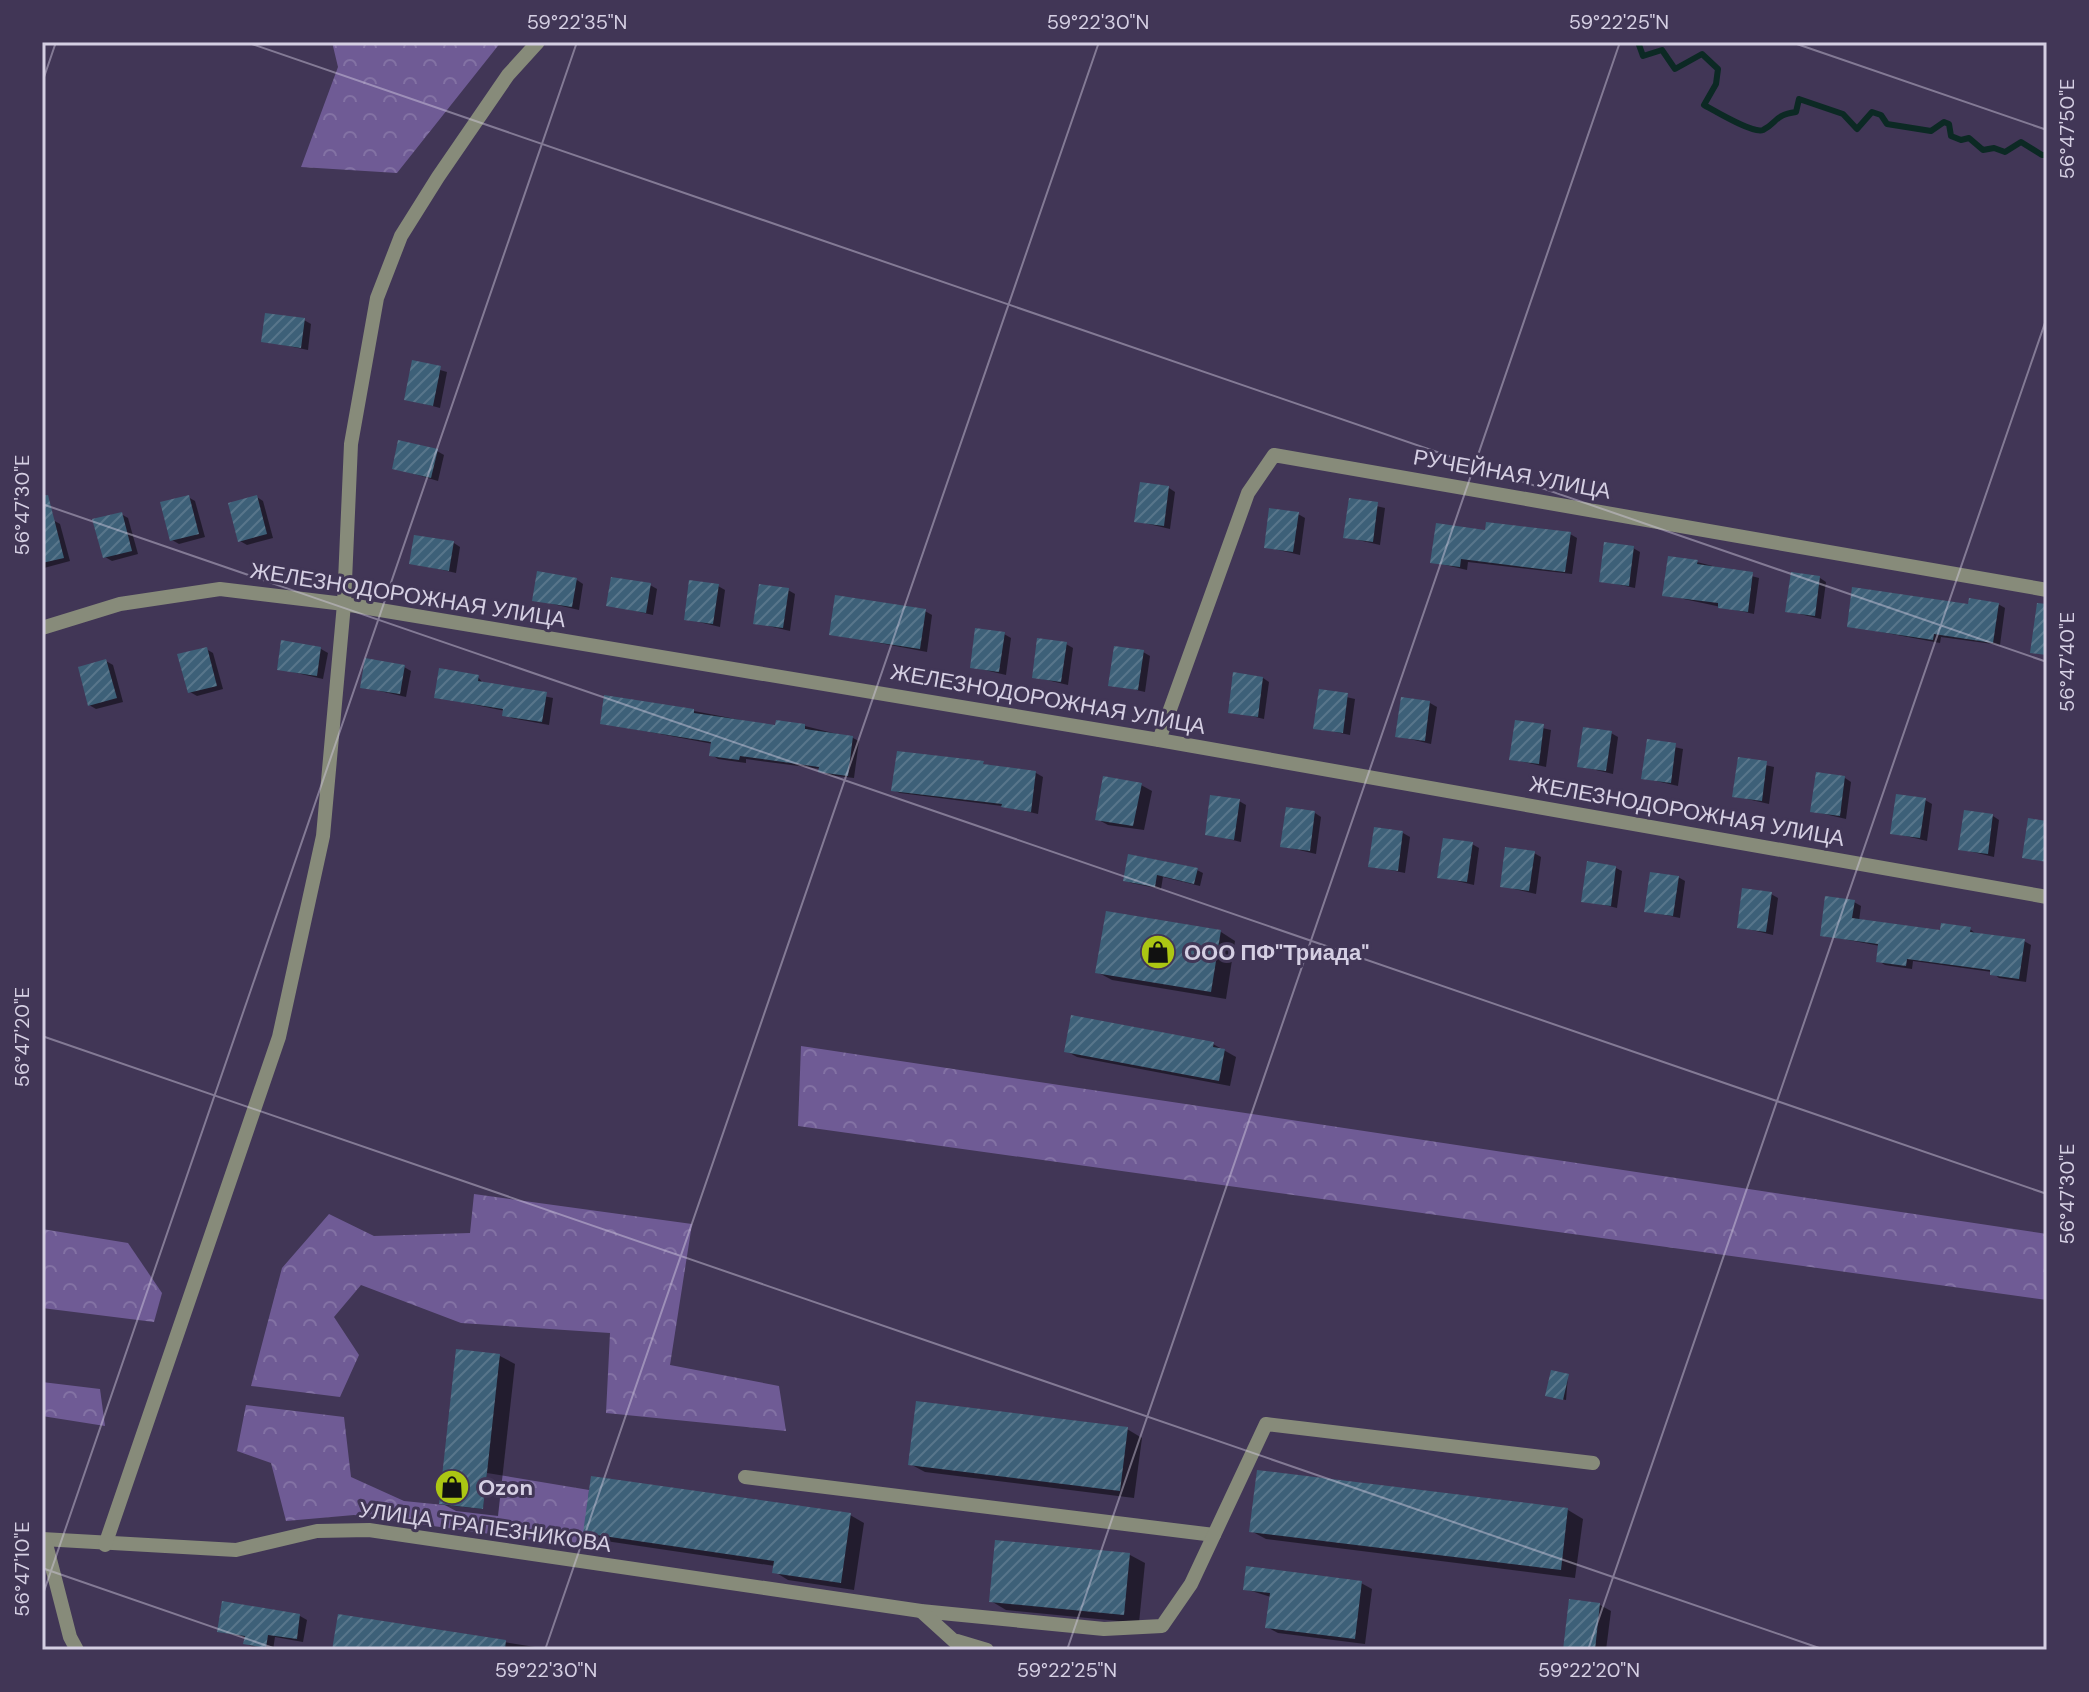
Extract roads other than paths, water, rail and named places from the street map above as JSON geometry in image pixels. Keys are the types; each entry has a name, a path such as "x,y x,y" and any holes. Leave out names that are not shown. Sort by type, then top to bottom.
{"street":[{"path":"105,1545 279,1037 323,836 344,604 351,444 377,298 401,236 438,177 508,75 538,42"},
{"name":"РУЧЕЙНАЯ УЛИЦА","path":"1159,740 1248,493 1274,455 2047,590"},
{"name":"ЖЕЛЕЗНОДОРОЖНАЯ УЛИЦА","path":"42,628 120,604 220,589 344,604 1159,740 2047,897"},
{"path":"745,1477 1214,1535 1266,1424 1593,1463"},
{"name":"УЛИЦА ТРАПЕЗНИКОВА","path":"44,1540 236,1550 317,1531 369,1530 921,1611 1104,1629 1162,1626 1191,1584 1214,1535"},
{"path":"44,1540 70,1637 77,1650"},
{"path":"921,1611 964,1650"},
{"path":"953,1640 987,1650"}],"waterway":[{"path":"1638,42 1643,56 1662,50 1675,69 1702,54 1718,69 1716,84 1704,105 1751,129 1763,130 1780,117 1796,112 1799,99 1843,114 1857,129 1872,112 1881,115 1887,124 1931,131 1944,122 1949,124 1951,136 1961,140 1969,138 1983,150 1994,148 2005,152 2021,142 2047,155"}],"place":[{"name":"ООО ПФ\"Триада\"","path":"1158,952"},
{"name":"Ozon","path":"452,1487"}]}
